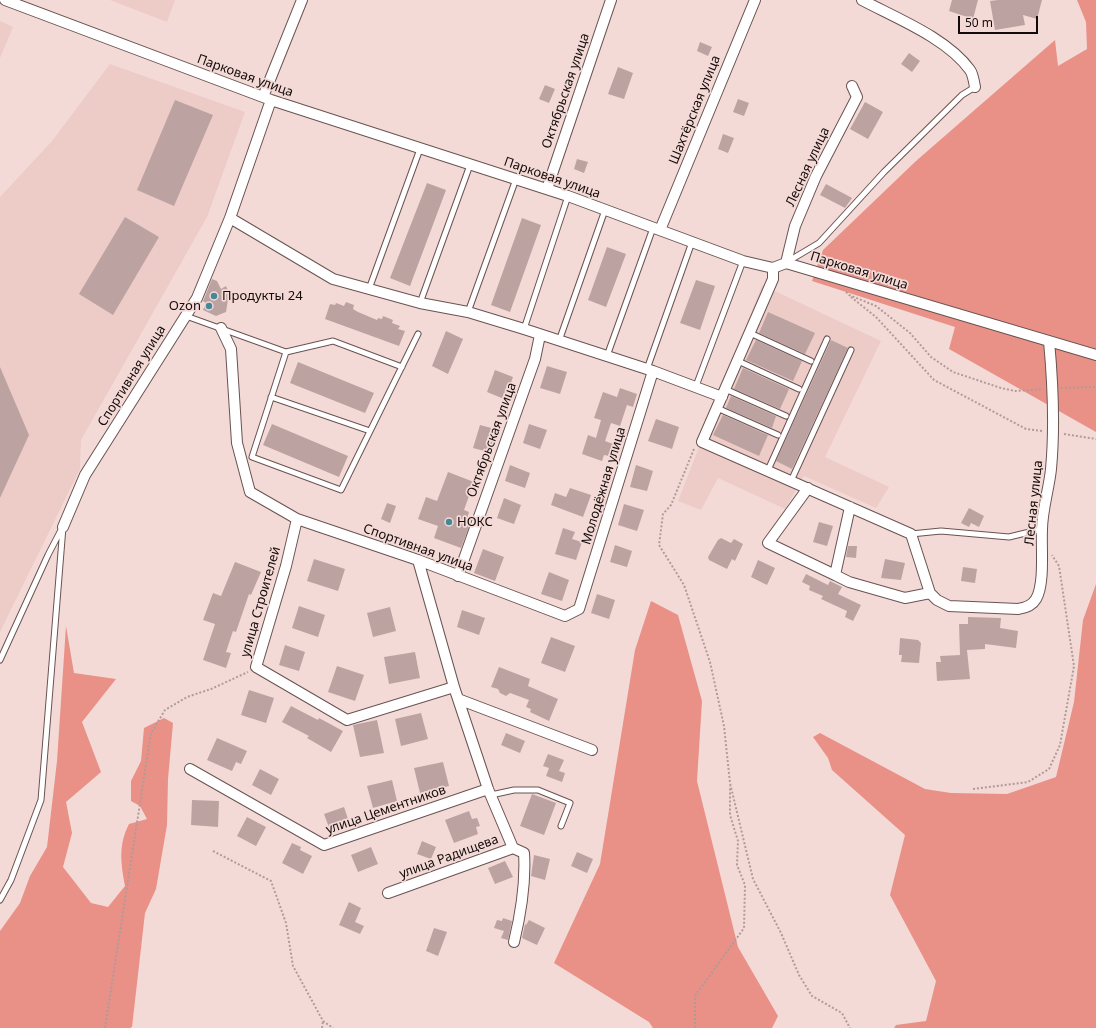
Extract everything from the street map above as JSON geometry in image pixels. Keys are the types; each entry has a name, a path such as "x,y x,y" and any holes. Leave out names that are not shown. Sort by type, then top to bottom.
{"street":[{"name":"Парковая улица","path":"5,0 267,99 568,196 743,261 773,268"},
{"name":"Спортивная улица","path":"63,527 85,475 197,298 230,218 267,99 302,0"},
{"name":"Октябрьская улица","path":"547,190 611,0"},
{"name":"Шахтёрская улица","path":"657,229 755,0"},
{"path":"862,0 927,35 958,56 971,71 975,87"},
{"name":"Лесная улица","path":"786,263 798,219 816,176 857,97 852,86"},
{"path":"230,218 333,278 420,303 468,312 608,356 696,386 724,393"},
{"name":"Парковая улица","path":"786,263 1096,355"},
{"path":"786,263 773,268 773,279 702,442 768,470 911,534 930,593 905,598 849,582 768,543 808,488"},
{"name":"Спортивная улица","path":"221,328 231,349 237,443 250,492 297,519 418,560 565,616 579,610"},
{"name":"Октябрьская улица","path":"458,576 535,359 540,335"},
{"name":"Лесная улица","path":"930,593 937,600 949,606 1018,609 1028,607 1036,600 1040,588 1042,534 1051,470 1053,432 1053,388 1049,341"},
{"name":"Молодёжная улица","path":"579,610 650,370"},
{"path":"835,575 850,507"},
{"name":"улица Строителей","path":"297,519 286,566 256,667 347,720 454,687"},
{"path":"418,560 454,687 489,792 513,848"},
{"path":"458,699 592,750"},
{"name":"улица Цементников","path":"190,769 324,845 489,792"},
{"name":"улица Радищева","path":"388,893 513,848 524,853 525,864 523,904 514,942"}],"lane":[{"path":"786,263 819,243 917,139 962,95 975,87"},
{"path":"368,289 420,149"},
{"path":"420,303 470,165"},
{"path":"468,312 516,179"},
{"path":"524,329 568,196"},
{"path":"558,341 606,210"},
{"path":"608,356 657,229"},
{"path":"650,370 692,242"},
{"path":"696,386 743,261"},
{"path":"186,316 286,352 333,341 402,367"},
{"path":"286,352 252,457 340,490 418,334"},
{"path":"750,334 811,361"},
{"path":"768,470 827,339"},
{"path":"792,481 851,350"},
{"path":"738,361 799,389"},
{"path":"724,393 786,416"},
{"path":"271,397 370,431"},
{"path":"717,408 778,435"},
{"path":"0,900 11,880 42,800 63,527"},
{"name":"Спортивная улица","path":"0,660 48,555 63,527"},
{"path":"911,534 941,531 1009,537 1042,534"},
{"path":"489,792 538,790 570,803 561,826"}],"path":[{"path":"845,290 876,317 934,380 1026,429 1096,439"},
{"path":"849,295 876,306 910,334 931,357 953,372 1001,388 1015,391 1096,386"},
{"path":"696,1028 695,996 744,928 745,885 737,865 738,841 730,815 730,783 724,726 710,662 684,585 659,545 663,514 671,505 697,442 702,442"},
{"path":"973,789 1028,782 1049,768 1060,745 1074,666 1059,566 1042,534"},
{"path":"105,1028 151,733 165,710 181,700 211,689 256,667"},
{"path":"730,783 753,879 781,933 799,975 812,996 842,1013 850,1028"},
{"path":"213,850 272,881 286,923 293,966 323,1021 333,1028"},
{"path":"322,1028 323,1021"}],"shaded area":[{"path":"110,0 175,0 167,22"},
{"path":"1077,0 1096,0 1096,432 949,349 955,327 812,281 823,250 916,161 1055,40 1058,66 1087,49 1086,22"},
{"path":"0,21 13,27 0,58"},
{"path":"110,64 245,112 207,217 81,440 80,469 0,632 0,197 52,141"},
{"path":"762,285 881,341 825,457 889,487 876,508 804,476 785,509 718,478 701,510 678,501"},
{"path":"1096,584 1096,1028 894,1028 896,1025 926,1021 936,981 890,895 905,835 832,770 828,758 813,737 820,733 925,789 951,793 1007,794 1056,777 1074,702 1083,620"},
{"path":"651,601 678,615 702,701 697,781 738,947 778,1016 772,1028 653,1028 649,1022 554,963 600,864 635,650"},
{"path":"66,626 74,673 116,679 82,722 101,772 66,802 72,833 63,867 91,903 108,907 125,886 121,855 123,839 129,824 147,819 140,806 131,801 131,781 141,761 144,728 164,718 173,723 168,779 167,825 156,889 145,913 132,1027 0,1028 0,931 20,903 30,876 47,847 57,761"}],"building":[{"path":"952,0 978,0 973,19 949,11"},
{"path":"1042,0 1037,19 1023,15 1025,25 995,30 990,1"},
{"path":"700,42 712,47 708,56 697,51"},
{"path":"909,53 920,61 912,72 901,64"},
{"path":"618,67 633,73 624,99 608,94"},
{"path":"545,85 555,89 549,103 539,99"},
{"path":"738,99 749,103 744,116 733,112"},
{"path":"175,100 213,115 174,206 137,190"},
{"path":"865,102 883,112 868,139 850,129"},
{"path":"723,134 734,138 728,153 718,149"},
{"path":"577,159 588,162 584,173 574,169"},
{"path":"427,183 446,190 410,286 390,278"},
{"path":"826,184 852,198 845,208 820,195"},
{"path":"125,217 159,237 113,315 79,294"},
{"path":"522,218 541,225 510,312 491,305"},
{"path":"607,247 626,254 606,307 588,300"},
{"name":"Продукты 24","path":"212,279 217,281 221,289 226,286 229,293 226,312 216,316 203,310 206,303 203,301"},
{"path":"696,280 715,286 700,330 680,323"},
{"path":"346,302 354,305 353,309 358,312 377,320 378,318 382,319 383,316 393,320 392,323 400,326 398,329 405,331 399,346 325,319 330,304 335,305 336,303 344,306"},
{"path":"768,312 815,333 805,354 759,333"},
{"path":"446,331 463,339 448,374 432,366"},
{"path":"756,340 802,361 793,381 746,360"},
{"path":"831,340 848,348 792,469 776,461"},
{"path":"298,362 374,393 365,413 290,383"},
{"path":"547,366 567,372 560,394 540,388"},
{"path":"0,367 29,435 0,498"},
{"path":"743,368 789,389 780,409 734,389"},
{"path":"495,370 513,377 508,391 512,393 509,401 487,392"},
{"path":"620,388 637,394 633,407 627,405 620,426 611,423 605,441 613,444 609,456 604,455 602,461 582,454 588,435 596,438 601,420 594,418 603,392 617,397"},
{"path":"731,396 776,416 772,428 726,408"},
{"path":"723,415 768,435 759,456 713,435"},
{"path":"656,419 679,427 672,449 648,441"},
{"path":"272,424 348,456 339,477 263,445"},
{"path":"529,424 547,430 540,449 523,443"},
{"path":"480,425 495,429 493,434 497,435 492,448 490,447 488,452 473,448"},
{"path":"510,465 530,473 525,488 505,481"},
{"path":"636,465 653,471 647,491 630,487"},
{"name":"НОКС","path":"448,472 474,482 464,510 469,512 466,523 470,524 461,548 434,538 438,526 418,519 426,497 437,501"},
{"path":"570,488 591,495 583,517 551,505 555,493 566,497"},
{"path":"504,498 521,505 514,524 497,518"},
{"path":"387,503 396,506 390,523 381,519"},
{"path":"624,504 644,510 637,531 618,525"},
{"path":"969,508 984,516 979,527 971,523 969,527 961,523"},
{"path":"819,522 833,526 827,546 813,542"},
{"path":"563,528 575,532 572,539 582,542 576,560 555,554"},
{"path":"721,538 731,543 734,539 743,544 735,561 732,559 727,569 709,560 708,557 718,540"},
{"path":"615,545 632,551 627,567 610,562"},
{"path":"848,546 857,546 856,558 846,557"},
{"path":"483,549 504,557 495,581 474,573"},
{"path":"314,559 345,569 338,591 307,581"},
{"path":"885,559 905,563 901,580 881,578"},
{"path":"758,560 775,568 767,585 751,577"},
{"path":"235,562 261,572 251,595 249,594 236,632 233,631 226,652 231,653 226,668 203,660 215,624 203,620 213,593 221,596"},
{"path":"963,567 977,569 975,583 961,581"},
{"path":"549,572 569,580 562,601 541,594"},
{"path":"806,574 828,585 830,581 842,587 838,594 861,605 853,621 845,617 847,611 821,599 823,596 809,590 810,586 802,582"},
{"path":"597,594 615,600 609,619 591,613"},
{"path":"299,606 325,615 318,637 292,628"},
{"path":"390,607 396,631 373,637 367,613"},
{"path":"462,610 485,618 479,635 457,627"},
{"path":"968,617 1001,618 1000,628 1018,631 1016,648 985,644 985,649 967,650 970,679 937,681 936,662 941,662 940,656 960,655 959,624 968,624"},
{"path":"551,637 575,646 565,672 541,663"},
{"path":"900,638 918,640 921,643 919,663 901,662 902,655 899,655"},
{"path":"285,645 305,652 299,671 279,665"},
{"path":"415,652 420,678 389,684 384,657"},
{"path":"337,666 364,675 355,701 328,692"},
{"path":"499,667 530,679 528,686 558,699 549,721 530,712 531,709 526,707 529,700 510,693 506,696 500,693 498,689 491,687"},
{"path":"249,690 274,698 266,723 241,715"},
{"path":"291,706 318,720 319,718 343,731 331,752 307,738 309,736 282,722"},
{"path":"421,713 428,739 401,746 395,719"},
{"path":"377,720 384,753 360,757 353,725"},
{"path":"506,733 525,741 520,753 501,745"},
{"path":"217,738 247,751 241,764 236,762 232,771 207,760"},
{"path":"548,754 564,760 559,771 565,773 562,782 546,776 549,768 543,766"},
{"path":"443,762 449,786 420,793 414,768"},
{"path":"260,769 279,779 271,795 252,785"},
{"path":"392,780 397,801 373,808 367,786"},
{"path":"532,794 556,803 544,835 520,826"},
{"path":"192,800 219,801 218,827 191,825"},
{"path":"344,807 349,822 330,830 324,814"},
{"path":"469,811 472,819 477,818 480,826 476,827 478,834 454,843 445,820"},
{"path":"247,817 266,827 256,846 237,836"},
{"path":"422,841 436,847 431,859 417,854"},
{"path":"292,843 301,847 300,850 312,856 303,874 282,863"},
{"path":"371,847 378,864 358,872 351,855"},
{"path":"577,852 593,859 587,873 571,866"},
{"path":"534,855 550,859 545,880 531,876"},
{"path":"505,861 513,877 495,884 488,868"},
{"path":"349,902 361,908 355,922 364,926 360,934 339,925"},
{"path":"503,918 512,921 508,940 501,938 504,931 494,928 497,920 502,921"},
{"path":"529,920 545,928 537,945 522,938 525,924 526,925"},
{"path":"434,928 447,932 438,956 426,951"}],"place":[{"name":"Продукты 24","path":"214,296"},
{"name":"Ozon","path":"209,306"},
{"name":"НОКС","path":"449,522"}]}
